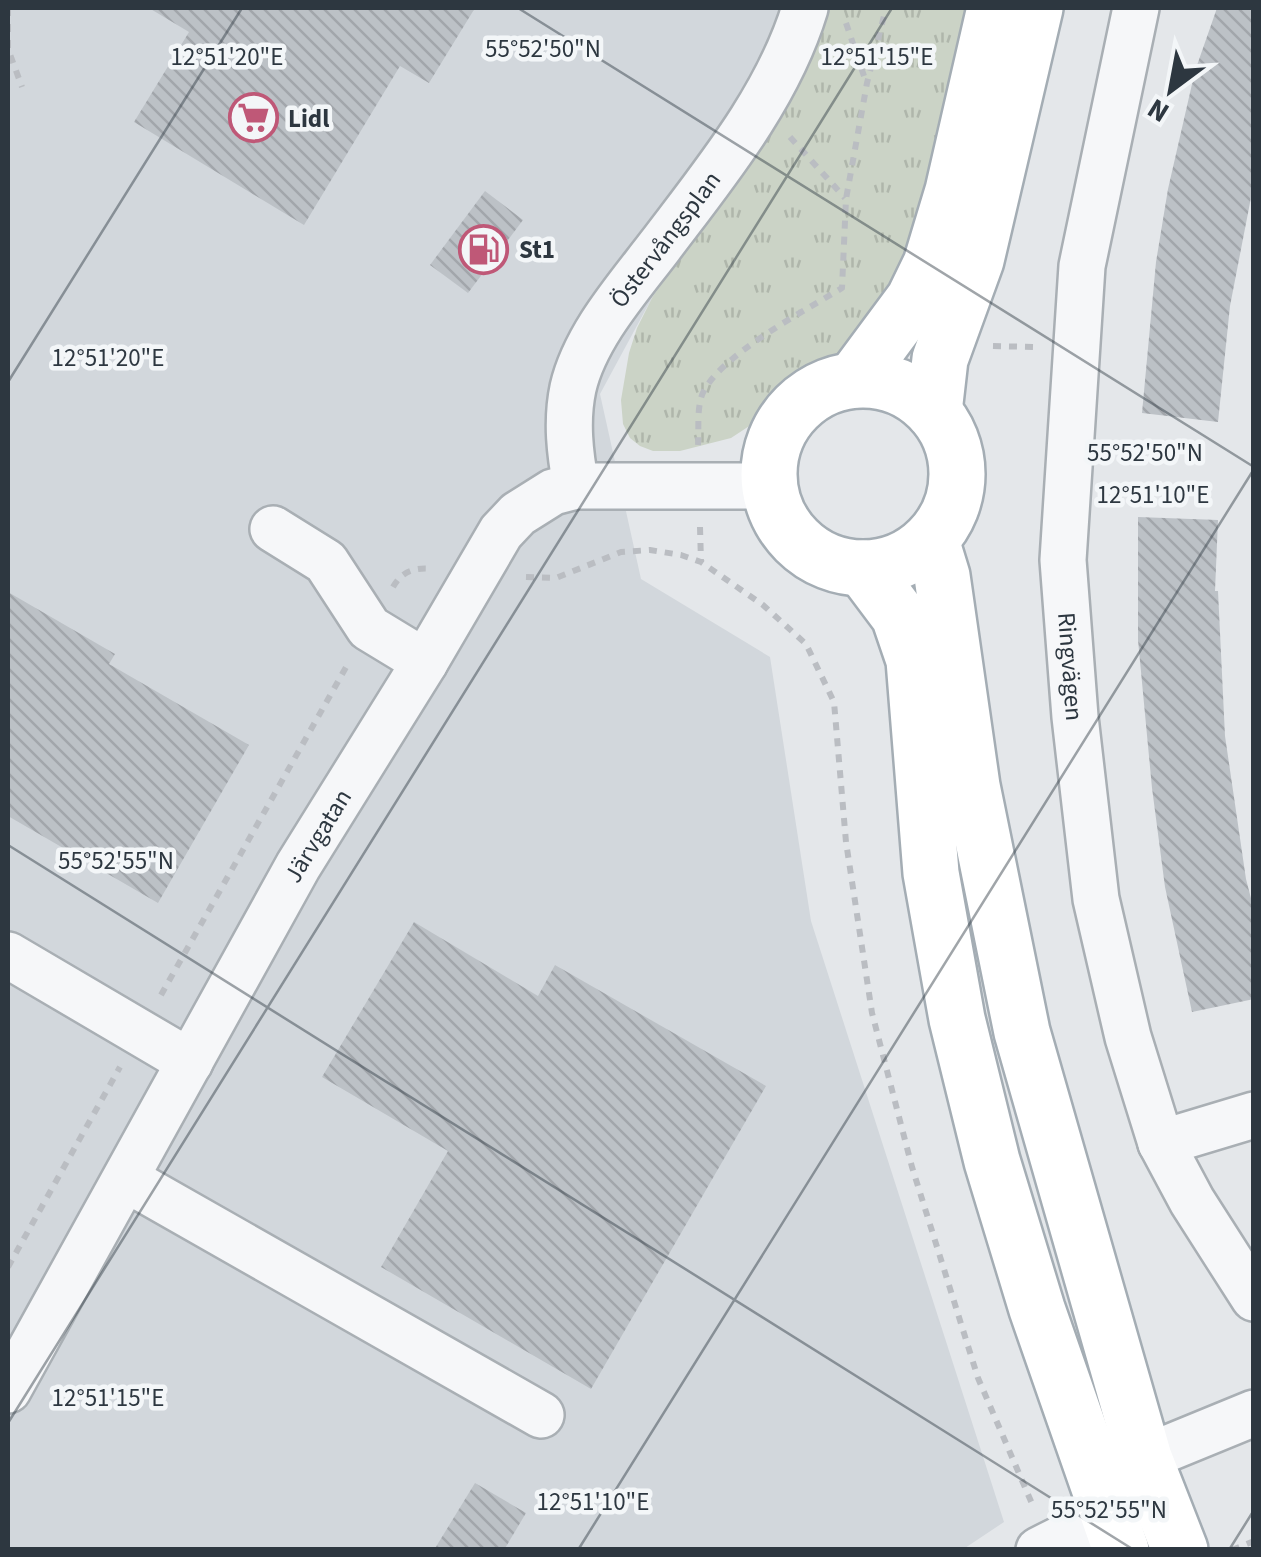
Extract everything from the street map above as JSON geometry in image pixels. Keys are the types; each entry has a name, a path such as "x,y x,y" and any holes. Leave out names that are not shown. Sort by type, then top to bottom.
{"main road":[{"path":"854,380 914,299 930,264 950,205 996,8"},
{"path":"934,412 940,359 976,260 1035,8"},
{"path":"854,380 897,386 911,392 934,412 950,438 958,468 949,514 931,540 900,562 863,568 825,560 808,551 782,522 770,486 771,453 784,422 807,398 837,383 854,380"},
{"path":"931,540 942,576 972,786 1117,1500"},
{"path":"863,568 899,616 914,660 931,873 957,1018 1009,1217 1117,1500 1180,1550"}],"street":[{"name":"Östervångsplan","path":"576,486 569,448 570,413 584,360 631,284 761,106 793,47 805,8"},
{"name":"Ringvägen","path":"1136,8 1082,266 1064,560 1075,717 1096,899 1128,1037 1162,1143 1192,1201 1254,1298"},
{"name":"Järvgatan","path":"8,1390 20,1341 126,1179 298,866 501,532 518,514 576,486 770,486"},
{"path":"273,529 326,562 370,628 425,662"},
{"path":"8,954 190,1062"},
{"path":"1162,1143 1254,1115"},
{"path":"126,1179 541,1415"},
{"path":"1044,1547 1254,1413"}],"path":[{"path":"8,8 8,49 22,86"},
{"path":"841,8 866,84"},
{"path":"698,449 701,396 713,377 764,335 842,288 846,199 866,84 886,8"},
{"path":"761,106 846,199"},
{"path":"700,526 700,562"},
{"path":"514,576 556,578 621,552 681,554 700,562 763,605 806,644 834,702 846,842 872,1013 912,1167 978,1378 1044,1547"},
{"path":"8,1268 399,577 410,570 439,569"},
{"path":"1232,1550 1254,1541"}],"shaded area":[{"path":"8,8 827,8 812,50 729,187 653,296 600,394 641,579 770,657 811,921 1004,1522 962,1550 8,1550"}],"green space":[{"path":"827,8 979,8 922,255 858,351 795,384 760,419 731,438 680,451 653,451 640,446 630,438 623,424 621,400 637,328 653,296 729,187 812,50"}],"building":[{"name":"Lidl","path":"149,8 475,8 429,83 400,66 304,225 134,122 189,32"},
{"path":"1217,8 1254,8 1254,182 1230,306 1218,422 1142,413 1156,262 1168,189 1195,71"},
{"path":"485,191 523,220 468,293 430,265"},
{"path":"1138,517 1218,520 1215,591 1225,736 1254,910 1254,999 1192,1012 1165,887 1152,788 1138,640"},
{"path":"8,592 115,654 109,664 249,745 158,903 8,816"},
{"path":"414,922 538,996 555,965 766,1086 591,1389 381,1267 448,1151 322,1077"},
{"path":"475,1483 526,1513 504,1550 434,1550"}],"place":[{"name":"Lidl","path":"253,118"},
{"name":"St1","path":"484,249"}]}
